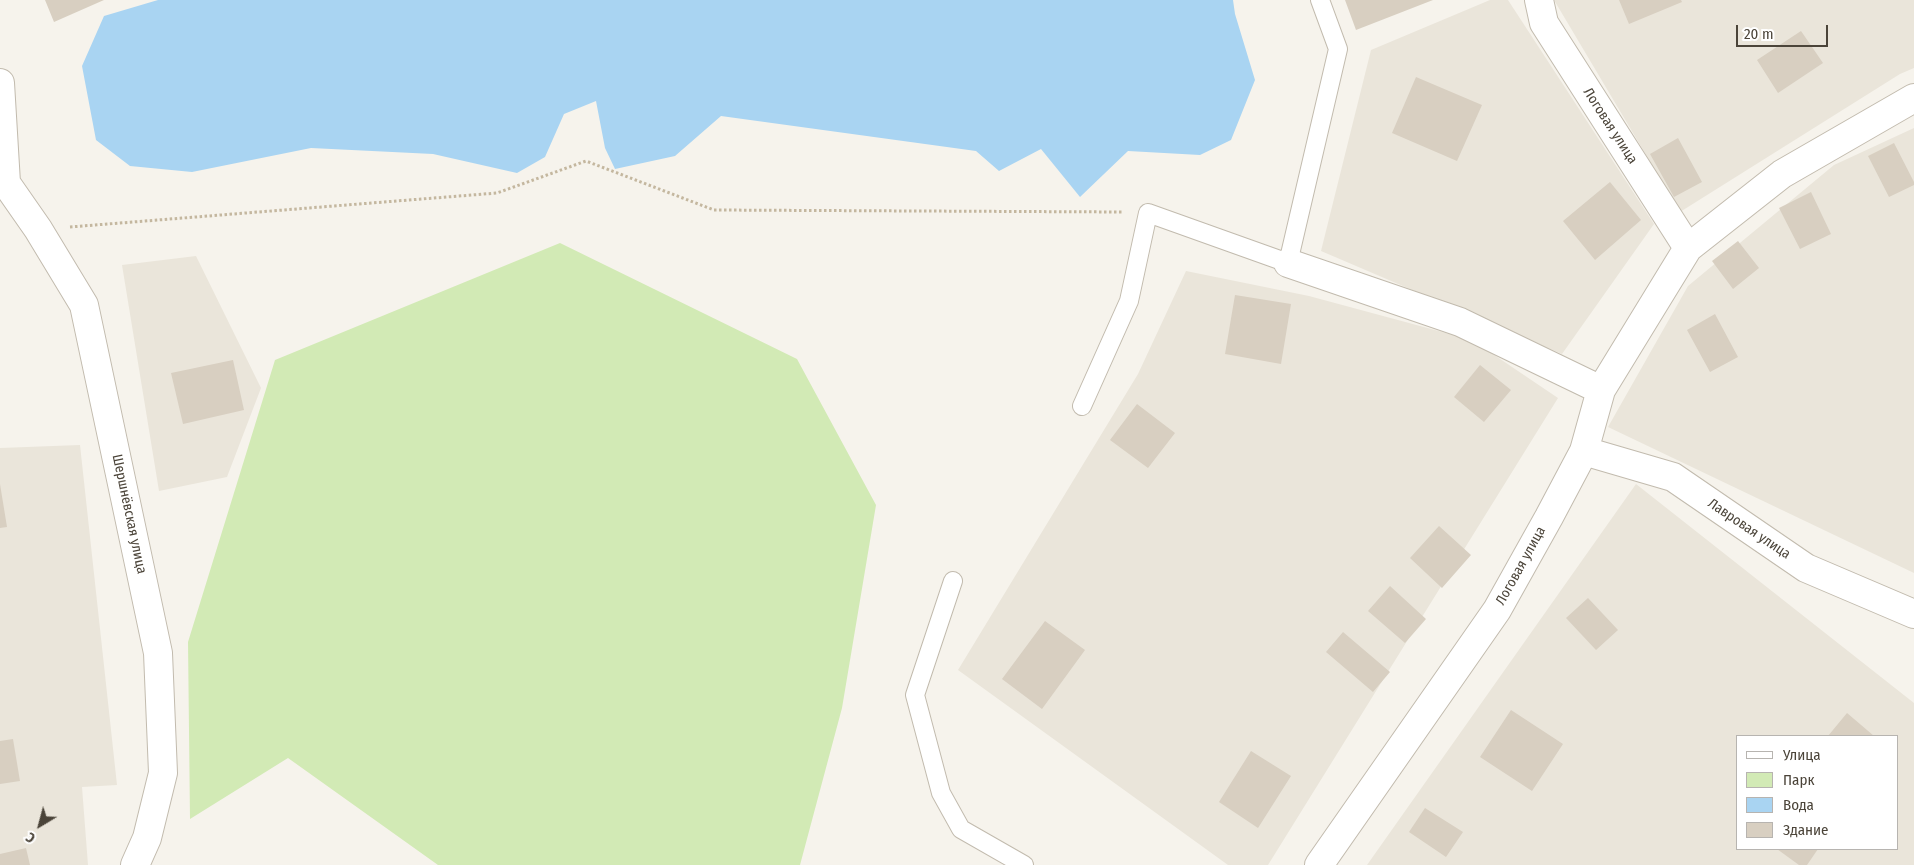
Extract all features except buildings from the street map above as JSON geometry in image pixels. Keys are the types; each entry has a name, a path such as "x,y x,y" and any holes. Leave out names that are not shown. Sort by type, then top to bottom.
{"street":[{"name":"Логовая улица","path":"1539,0 1544,23 1688,248"},
{"name":"Шершнёвская улица","path":"0,83 3,184 38,229 84,305 158,653 163,774 147,838 135,865"},
{"name":"Логовая улица","path":"1319,865 1497,610 1584,451 1601,390 1688,248 1782,174 1914,98"},
{"path":"1288,263 1460,322 1601,390"},
{"name":"Лавровая улица","path":"1584,451 1673,478 1806,568 1914,614"}],"lane":[{"path":"1082,406 1129,302 1148,212 1288,263 1338,49 1320,0"},
{"path":"953,581 915,695 941,793 961,829 1024,865"}],"path":[{"path":"38,229 497,193 586,161 714,210 1148,212"}],"shaded area":[{"path":"1490,0 1508,0 1654,224 1562,354 1321,251 1371,50"},
{"path":"1554,0 1914,0 1914,68 1900,74 1680,212"},
{"path":"1914,128 1914,573 1608,427 1688,286 1834,165"},
{"path":"196,256 261,388 227,477 159,491 122,265"},
{"path":"1186,271 1309,296 1472,340 1558,398 1268,865 1228,865 958,670 1138,374"},
{"path":"80,445 117,785 82,787 88,865 0,865 0,448"},
{"path":"1636,484 1914,703 1914,865 1367,865"}],"green space":[{"path":"560,243 797,359 876,505 842,708 800,865 438,865 288,758 190,819 188,642 275,360"}],"water":[{"path":"158,0 1233,0 1235,14 1255,80 1231,140 1200,155 1128,151 1080,197 1041,149 999,171 976,151 721,116 675,156 615,169 605,148 596,101 564,114 545,157 517,173 433,154 311,148 192,172 130,166 96,140 82,66 104,16"}]}
